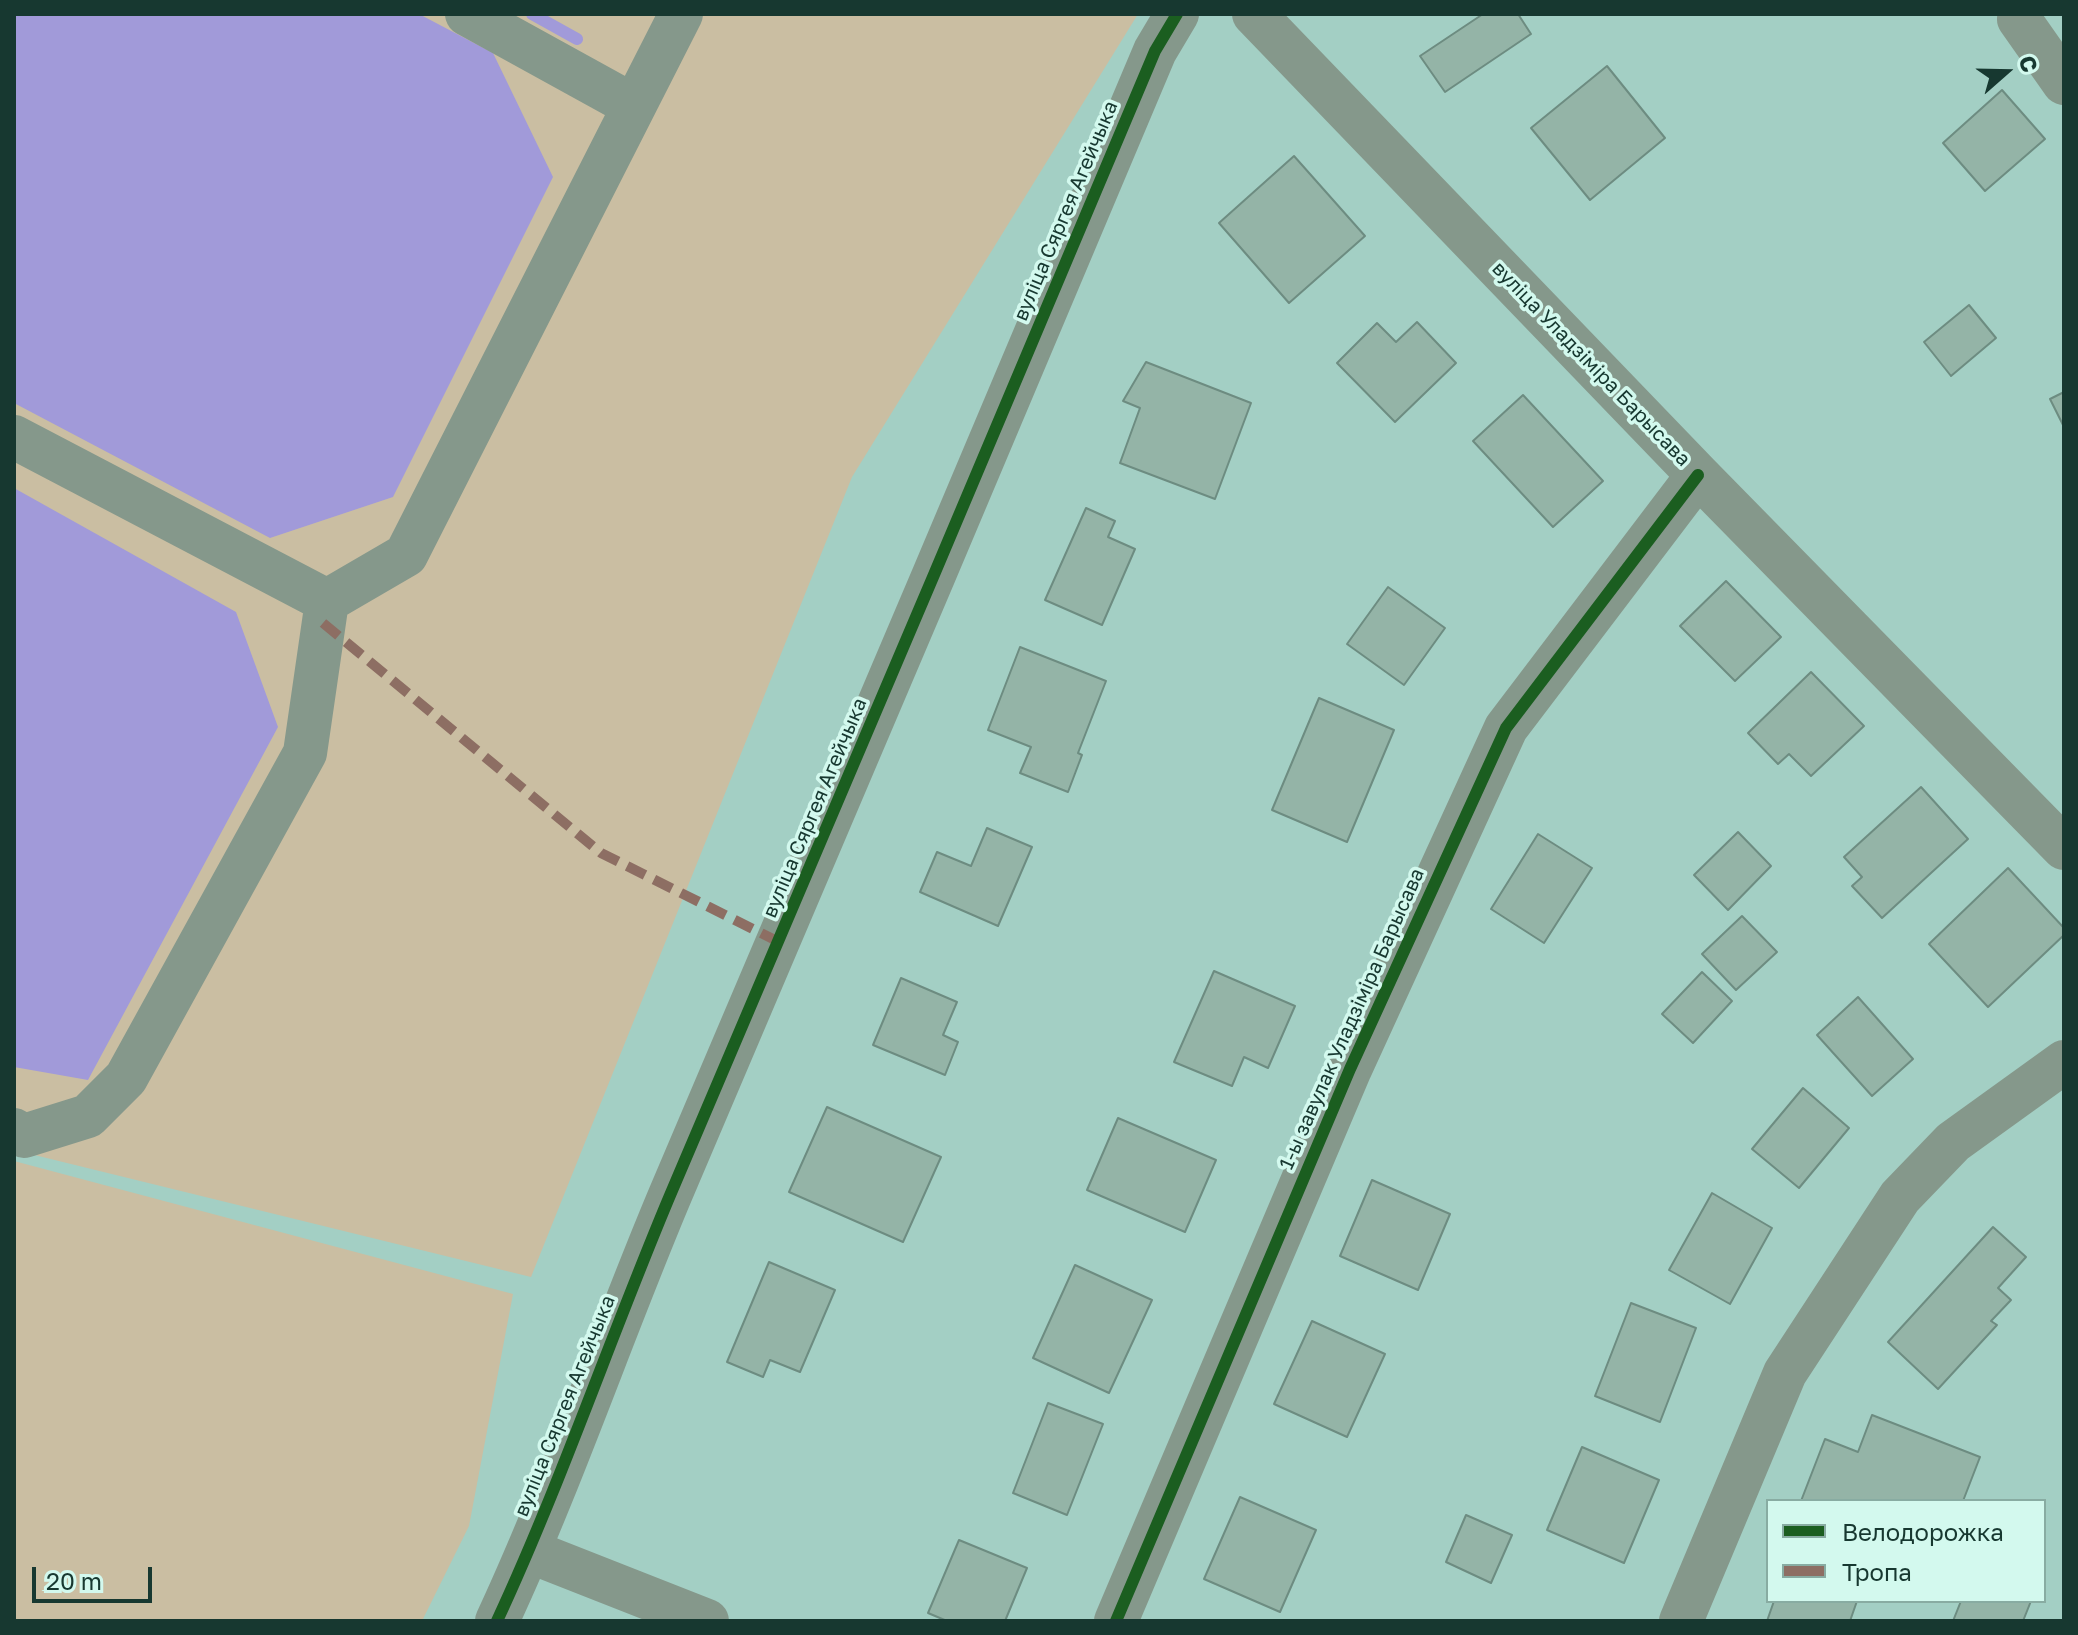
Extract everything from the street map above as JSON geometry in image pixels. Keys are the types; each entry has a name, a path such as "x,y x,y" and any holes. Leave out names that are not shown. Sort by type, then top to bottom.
{"street":[{"path":"467,14 634,106"},
{"path":"327,601 406,555 681,14"},
{"name":"вуліца Сяргея Агейчыка","path":"497,1621 529,1551 668,1200 893,677 1155,51 1177,14"},
{"name":"вуліца Уладзіміра Барысава","path":"1254,14 1698,475 2064,848"},
{"path":"2020,14 2019,19 2064,83"},
{"path":"14,437 327,601"},
{"name":"1-ы завулак Уладзіміра Барысава","path":"1116,1621 1350,1069 1506,728 1698,475"},
{"path":"14,1130 24,1136 88,1116 126,1078 305,753 327,601"},
{"path":"1681,1621 1785,1373 1900,1197 1953,1142 2064,1062"},
{"path":"529,1551 707,1621"}],"shaded area":[{"path":"14,14 1138,14 852,477 531,1277 14,1150"},
{"path":"14,14 419,14 493,53 553,177 393,497 270,538 14,403"},
{"path":"14,488 236,612 278,727 88,1080 14,1067"},
{"path":"14,1161 513,1294 469,1526 422,1621 14,1621"}],"building":[{"path":"1483,14 1518,14 1531,34 1445,92 1420,56"},
{"path":"1607,66 1665,138 1590,200 1531,128"},
{"path":"2002,90 2045,139 1985,191 1943,143"},
{"path":"1294,156 1365,236 1289,303 1219,223"},
{"path":"1969,305 1996,338 1951,376 1924,342"},
{"path":"1417,322 1456,363 1395,422 1337,363 1377,323 1396,342"},
{"path":"1146,362 1251,403 1215,499 1120,463 1140,408 1123,401"},
{"path":"2064,392 2064,427 2050,399"},
{"path":"1523,395 1603,481 1553,527 1473,441"},
{"path":"1086,508 1115,521 1108,537 1135,549 1102,625 1045,600"},
{"path":"1726,581 1781,637 1735,681 1680,626"},
{"path":"1388,587 1445,628 1404,685 1347,644"},
{"path":"1020,647 1106,681 1078,753 1082,755 1068,792 1020,773 1031,747 988,730"},
{"path":"1811,672 1864,726 1811,776 1789,754 1778,764 1748,733"},
{"path":"1319,698 1394,730 1347,842 1272,810"},
{"path":"1921,787 1968,839 1882,918 1852,886 1862,877 1844,857"},
{"path":"987,828 1032,847 998,926 920,892 937,852 971,866"},
{"path":"1738,832 1771,866 1728,910 1694,875"},
{"path":"1538,834 1592,868 1544,943 1491,909"},
{"path":"2008,868 2064,928 2064,935 1988,1007 1929,944"},
{"path":"1742,916 1777,952 1736,990 1702,954"},
{"path":"1214,971 1295,1006 1268,1068 1244,1057 1232,1086 1174,1062"},
{"path":"1702,972 1732,1001 1693,1043 1662,1014"},
{"path":"901,978 957,1002 943,1035 958,1042 945,1075 873,1045"},
{"path":"1858,997 1913,1059 1872,1096 1817,1035"},
{"path":"1803,1088 1849,1128 1799,1188 1752,1149"},
{"path":"827,1107 941,1157 903,1242 789,1192"},
{"path":"1118,1118 1216,1160 1185,1232 1087,1190"},
{"path":"1372,1180 1450,1214 1418,1290 1340,1256"},
{"path":"1712,1193 1772,1228 1730,1304 1669,1270"},
{"path":"1993,1227 2026,1257 1998,1288 2011,1300 1991,1321 1997,1325 1938,1389 1888,1342"},
{"path":"769,1262 835,1290 800,1372 770,1360 763,1377 727,1362"},
{"path":"1075,1265 1152,1300 1109,1393 1033,1358"},
{"path":"1631,1303 1696,1328 1660,1422 1595,1396"},
{"path":"1312,1321 1385,1354 1347,1437 1274,1404"},
{"path":"1048,1403 1103,1424 1067,1515 1013,1493"},
{"path":"1872,1415 1980,1457 1964,1499 1802,1499 1825,1439 1858,1452"},
{"path":"1582,1447 1659,1480 1624,1563 1547,1530"},
{"path":"1240,1497 1316,1530 1280,1612 1204,1579"},
{"path":"1466,1515 1512,1535 1491,1583 1446,1562"},
{"path":"959,1540 1027,1568 1005,1621 947,1621 928,1613"},
{"path":"1773,1603 1856,1603 1850,1621 1767,1621"},
{"path":"1960,1603 2030,1603 2023,1621 1953,1621"}],"waterway":[{"path":"532,14 577,39"}],"marked path":[{"path":"323,623 601,853 779,942"}],"cycle path":[{"path":"497,1621 543,1515 671,1193 1155,51 1177,14"},
{"path":"1116,1621 1350,1069 1506,728 1698,475"}]}
